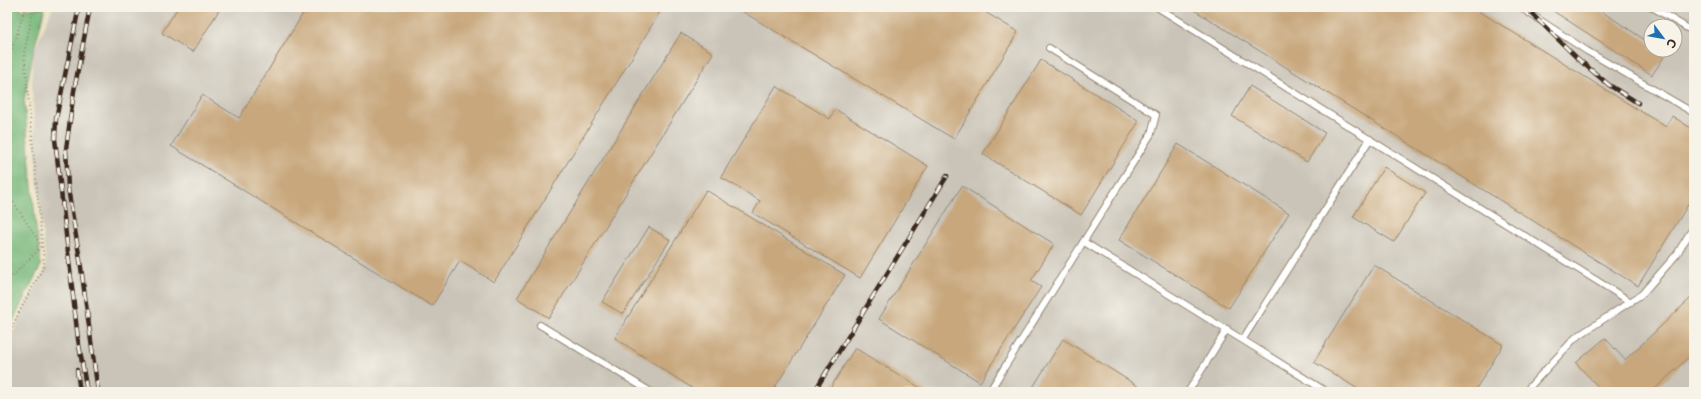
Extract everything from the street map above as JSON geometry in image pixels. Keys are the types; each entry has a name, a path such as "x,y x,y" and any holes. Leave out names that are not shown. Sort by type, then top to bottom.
{"lane":[{"path":"1157,7 1631,302"},
{"path":"1520,7 1588,52 1694,114"},
{"path":"1652,7 1694,32"},
{"path":"989,392 1151,134 1156,115 1049,48"},
{"path":"1243,339 1370,139"},
{"path":"1525,392 1574,338 1642,294 1677,254 1694,226"},
{"path":"1084,242 1327,392"},
{"path":"540,325 651,392"},
{"path":"1188,392 1226,329"}],"path":[{"path":"7,60 16,38 25,7"},
{"path":"23,15 29,7"},
{"path":"7,348 9,336 14,324 43,268 24,53 34,7"},
{"path":"7,192 42,246"},
{"path":"7,282 42,246"}],"shaded area":[{"path":"53,7 1694,7 1694,376 1681,392 9,392 7,369 10,341 23,310 46,267 37,173 32,84 33,53"}],"green space":[{"path":"7,7 20,7 21,10 45,7 33,53 24,100 36,229 41,265 7,332"}],"building":[{"path":"178,7 221,7 193,52 162,33"},
{"path":"307,7 663,7 494,282 460,261 432,306 171,146 202,95 239,118"},
{"path":"735,7 977,7 1018,32 954,139"},
{"path":"1189,7 1472,7 1666,127 1672,116 1694,130 1694,195 1638,286"},
{"path":"1547,7 1595,7 1643,39 1643,58 1663,58 1652,75"},
{"path":"681,33 713,53 549,318 517,298"},
{"path":"1041,60 1139,121 1081,215 983,154"},
{"path":"776,86 830,119 835,109 928,166 860,278 753,213 760,201 721,177"},
{"path":"1250,86 1325,133 1307,162 1232,116"},
{"path":"1178,144 1289,213 1229,308 1119,240"},
{"path":"1384,167 1425,193 1394,242 1353,217"},
{"path":"962,186 1054,244 1031,281 1041,287 980,382 879,319"},
{"path":"706,190 845,275 772,392 698,392 615,338"},
{"path":"649,227 670,240 623,314 602,302"},
{"path":"1374,265 1503,345 1474,392 1363,392 1314,362"},
{"path":"1692,297 1694,299 1694,352 1653,391 1654,392 1603,392 1576,363 1605,338 1625,360"},
{"path":"1063,339 1147,392 1030,392"},
{"path":"855,348 927,392 828,392"}],"railway":[{"path":"79,7 56,119 55,139 78,339 87,392"},
{"path":"90,7 74,91 66,149 68,188 80,260 98,392"},
{"path":"1525,7 1577,58 1609,85 1638,103"},
{"path":"814,392 947,176"},
{"path":"77,370 80,392"}]}
